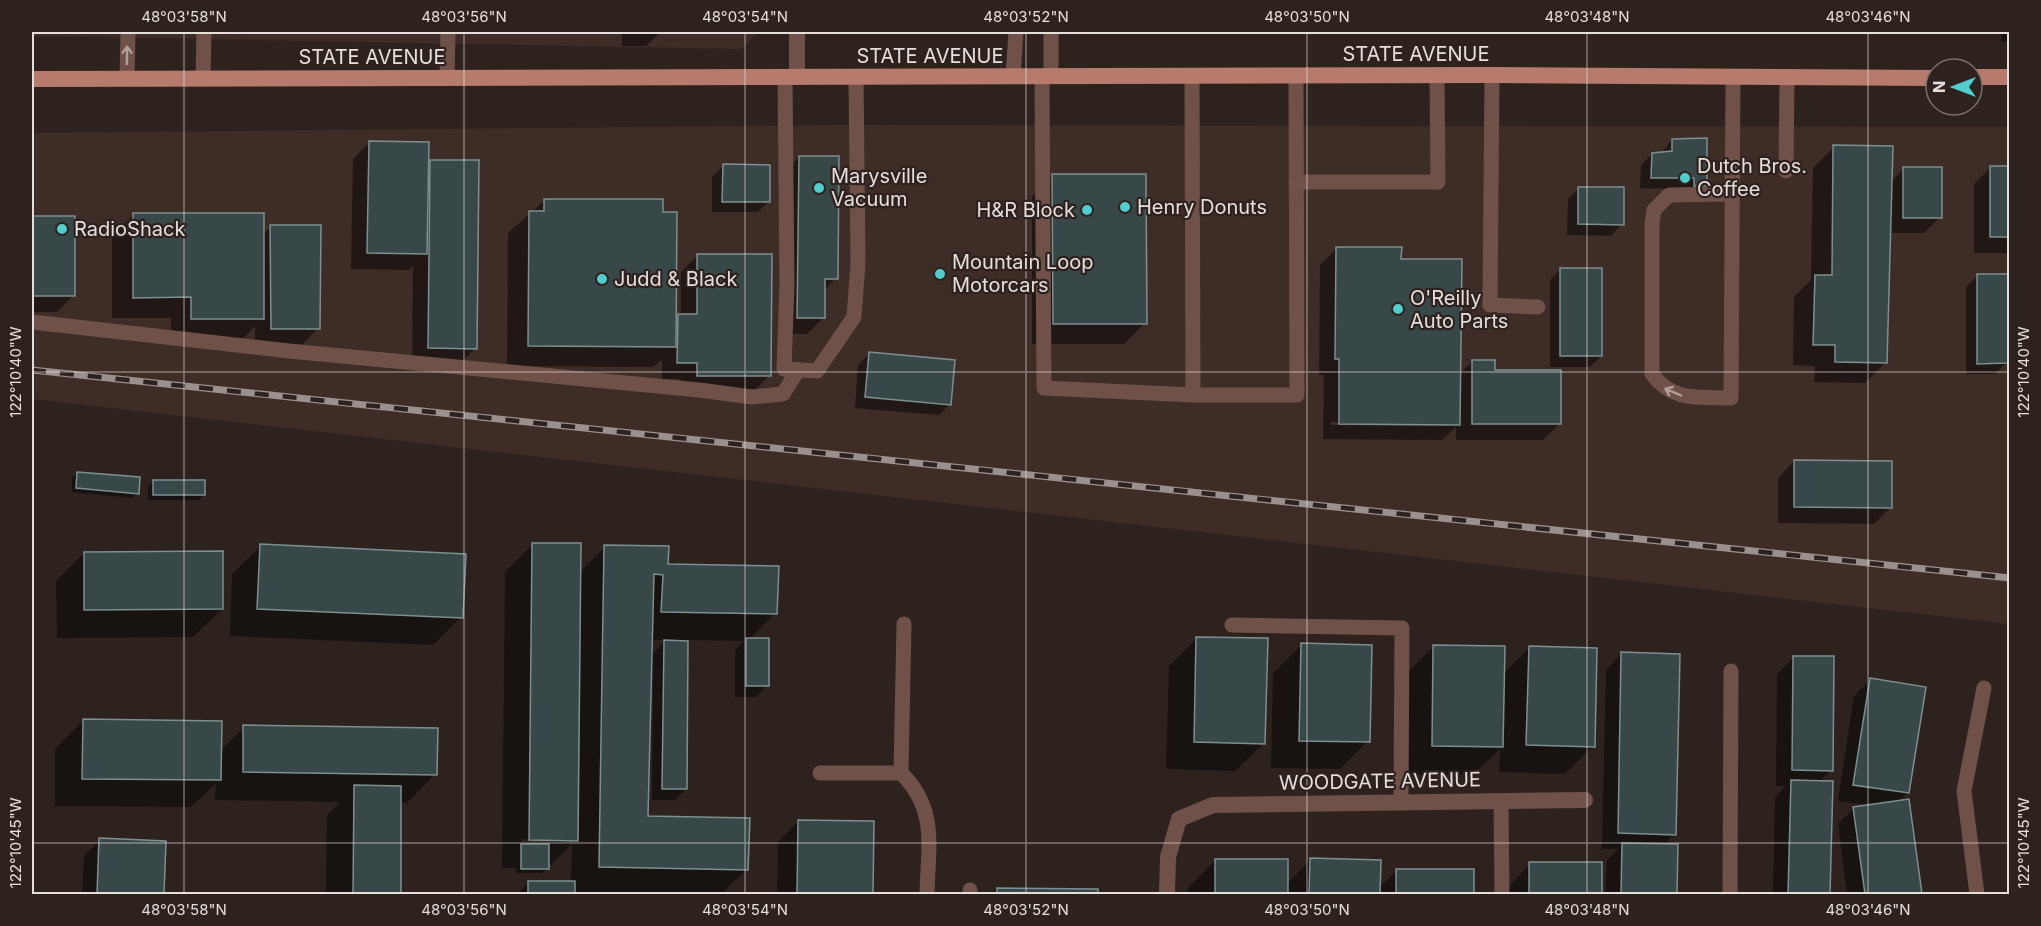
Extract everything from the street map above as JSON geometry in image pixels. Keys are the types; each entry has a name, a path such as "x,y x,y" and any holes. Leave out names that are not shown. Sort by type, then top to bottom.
{"main road":[{"name":"STATE AVENUE","path":"32,80 1437,75 1924,78"},
{"path":"1984,77 2010,77"}],"street":[{"path":"791,77 798,32"},
{"name":"WOODGATE AVENUE","path":"1167,894 1168,857 1179,819 1213,805 1585,800"}],"lane":[{"path":"127,79 128,32"},
{"path":"203,79 204,32"},
{"path":"447,78 448,32"},
{"path":"1013,76 1016,32"},
{"path":"1051,32 1047,76 1044,388 1193,395 1297,395 1296,76"},
{"path":"1296,182 1438,182 1437,75"},
{"path":"1492,75 1490,305 1538,307"},
{"path":"1192,76 1193,395"},
{"path":"791,77 784,369 817,371 854,317 858,263 856,77"},
{"path":"1732,194 1669,195 1654,210 1652,224 1652,374 1662,388 1684,397 1731,398 1733,77"},
{"path":"1786,78 1786,171"},
{"path":"32,322 289,351 699,390 752,398 783,394 798,370"},
{"path":"904,624 901,773 921,800 928,819 927,894"},
{"path":"1232,625 1402,628 1401,802"},
{"path":"1730,894 1731,671"},
{"path":"1977,894 1964,791 1984,688"},
{"path":"820,773 901,773"},
{"path":"1501,801 1502,894"}],"shaded area":[{"path":"32,32 759,32 741,49 32,36"},
{"path":"842,125 2009,127 2009,624 32,399 32,133"}],"building":[{"path":"1707,138 1707,186 1694,186 1694,178 1651,178 1652,153 1672,151 1672,139"},
{"path":"369,141 429,142 427,254 367,253"},
{"path":"1833,145 1893,146 1887,363 1835,362 1835,345 1813,345 1815,275 1832,275"},
{"path":"799,156 839,156 838,279 825,279 825,318 797,318"},
{"path":"430,160 479,160 477,349 428,348"},
{"path":"723,164 770,165 770,202 722,202"},
{"path":"1990,166 2010,166 2010,237 1990,237"},
{"path":"1903,167 1942,167 1942,218 1903,218"},
{"path":"1052,174 1146,174 1147,324 1053,324"},
{"path":"1578,187 1624,187 1624,225 1578,224"},
{"name":"Judd & Black","path":"544,199 663,199 663,212 677,212 676,347 528,346 529,211 544,211"},
{"path":"133,213 264,213 264,319 191,319 191,297 133,298"},
{"path":"32,216 75,216 75,296 32,296"},
{"path":"270,225 321,225 320,329 271,329"},
{"name":"O'Reilly Auto Parts","path":"1336,247 1402,247 1401,259 1462,259 1460,425 1339,424 1339,359 1335,359"},
{"path":"697,254 772,254 771,376 697,376 697,363 677,363 678,314 697,314"},
{"path":"1560,268 1602,268 1602,356 1560,356"},
{"path":"1977,274 2008,274 2008,363 1977,364"},
{"path":"869,352 955,360 951,405 865,397"},
{"path":"1472,360 1495,360 1495,370 1561,370 1561,424 1472,424"},
{"path":"1794,460 1892,461 1892,508 1794,507"},
{"path":"77,472 140,477 139,494 76,488"},
{"path":"153,480 205,480 205,495 153,495"},
{"path":"532,543 581,543 578,841 529,840"},
{"path":"260,544 466,554 463,618 257,609"},
{"path":"604,545 669,546 668,564 779,566 777,614 661,612 663,575 654,574 648,816 750,818 748,870 599,867"},
{"path":"223,551 223,609 84,610 84,552"},
{"path":"1196,637 1268,638 1265,744 1194,742"},
{"path":"746,638 769,638 769,686 746,686"},
{"path":"664,640 688,641 687,789 662,789"},
{"path":"1301,643 1372,645 1370,742 1299,741"},
{"path":"1433,645 1505,646 1503,747 1432,746"},
{"path":"1529,646 1597,648 1595,747 1526,745"},
{"path":"1621,652 1680,654 1676,835 1618,833"},
{"path":"1793,656 1834,656 1833,771 1792,770"},
{"path":"1870,678 1926,687 1909,793 1853,785"},
{"path":"83,719 222,721 221,780 82,779"},
{"path":"243,725 438,728 437,775 243,772"},
{"path":"1791,780 1833,781 1830,894 1788,894"},
{"path":"354,785 401,786 401,894 353,894"},
{"path":"1909,799 1922,894 1865,894 1853,807"},
{"path":"798,820 874,821 873,894 797,894"},
{"path":"99,838 166,841 164,894 97,894"},
{"path":"1622,843 1678,844 1677,894 1621,894"},
{"path":"521,844 549,844 549,869 521,869"},
{"path":"1310,858 1381,860 1380,894 1309,894"},
{"path":"1215,859 1288,859 1288,894 1215,894"},
{"path":"1529,862 1602,862 1602,894 1529,894"},
{"path":"1396,869 1474,869 1474,894 1396,894"},
{"path":"528,881 575,881 575,894 528,894"},
{"path":"997,888 1098,889 1098,894 997,894"}],"railway":[{"path":"32,370 2010,578"}],"place":[{"name":"Dutch Bros. Coffee","path":"1685,178"},
{"name":"Marysville Vacuum","path":"819,188"},
{"name":"Henry Donuts","path":"1125,207"},
{"name":"H&R Block","path":"1087,210"},
{"name":"RadioShack","path":"62,229"},
{"name":"Mountain Loop Motorcars","path":"940,274"},
{"name":"Judd & Black","path":"602,279"},
{"name":"O'Reilly Auto Parts","path":"1398,309"}]}
